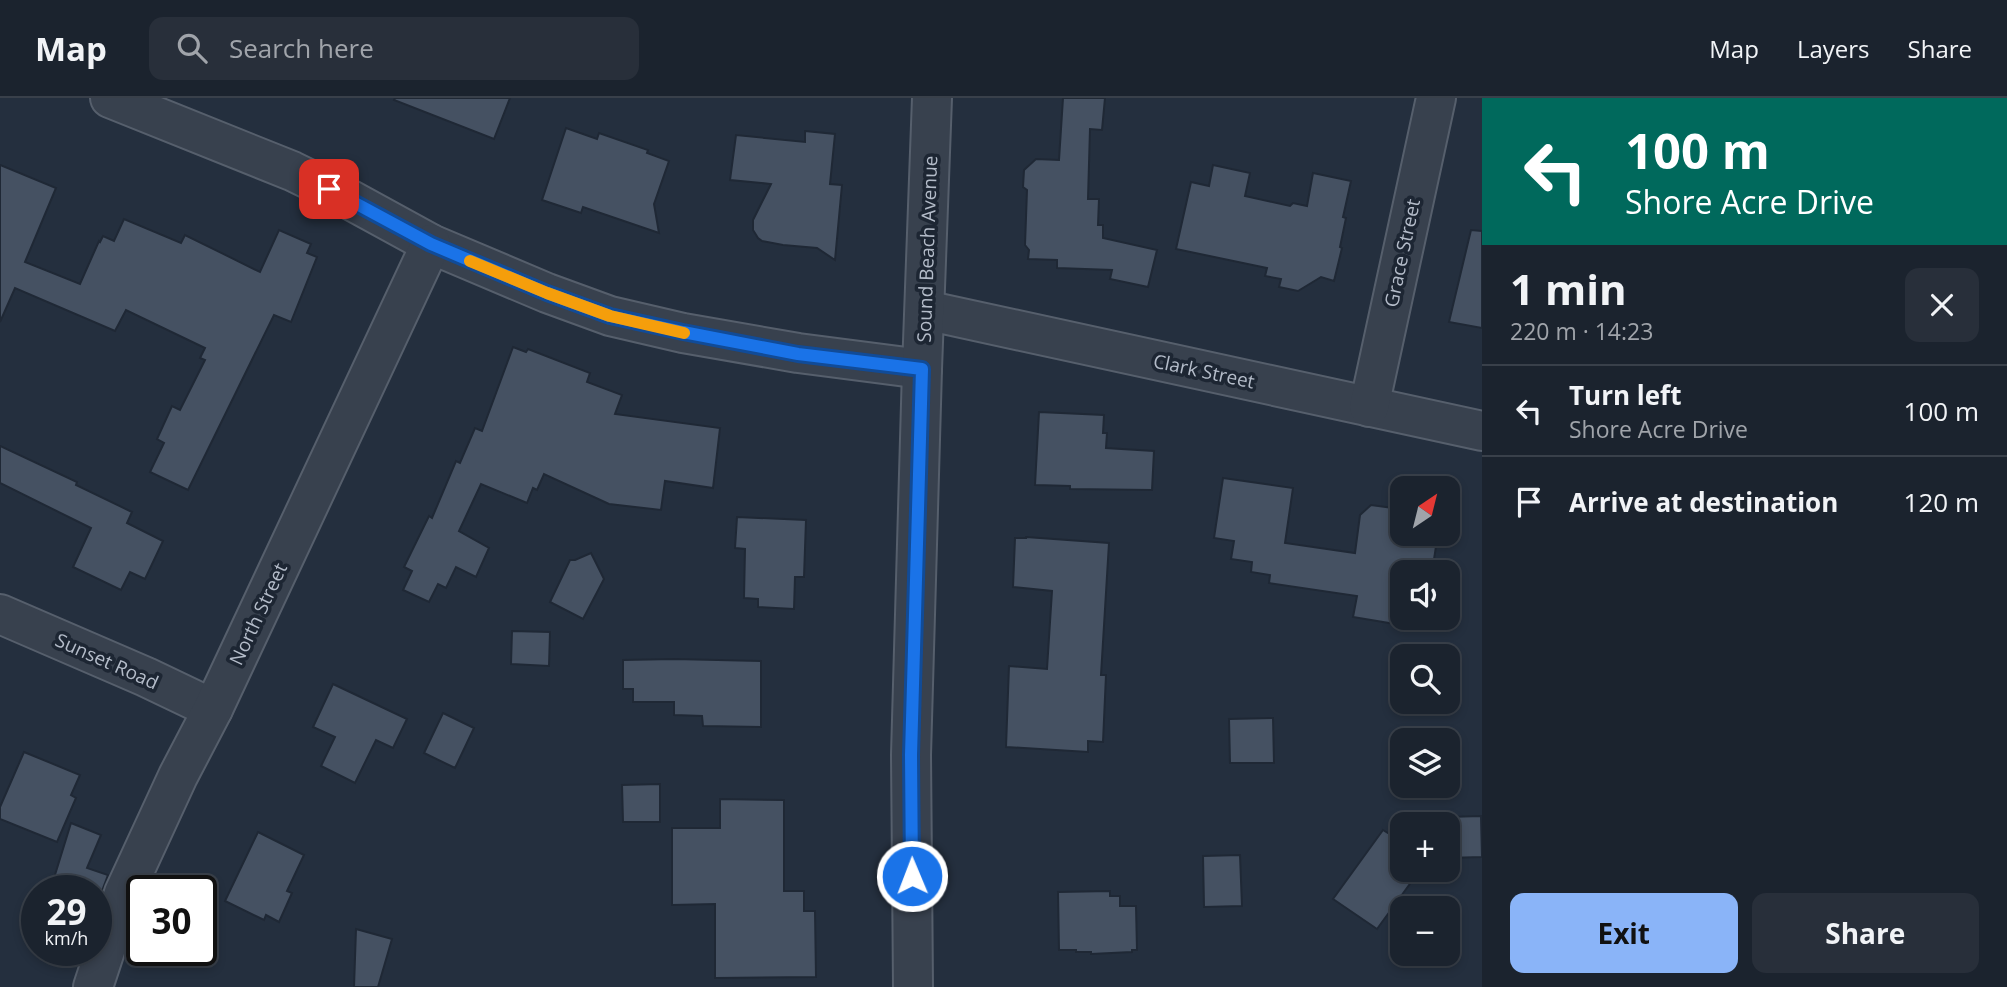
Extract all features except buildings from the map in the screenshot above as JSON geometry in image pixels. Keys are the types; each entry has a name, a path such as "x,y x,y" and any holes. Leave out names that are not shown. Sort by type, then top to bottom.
{"street":[{"path":"110,98 292,171 431,244 547,293 610,316 798,354 922,369"},
{"name":"Sound Beach Avenue","path":"914,987 911,755 932,98"},
{"name":"Grace Street","path":"1369,407 1436,98"},
{"name":"North Street","path":"93,987 124,892 431,244"},
{"name":"Clark Street","path":"925,310 1482,432"},
{"name":"Sunset Road","path":"0,614 213,709"}],"slow traffic":[{"path":"470,261 610,316 684,333"}],"route":[{"path":"329,189 431,244 547,293 610,316 798,354 922,369 911,755 912,876"}]}
